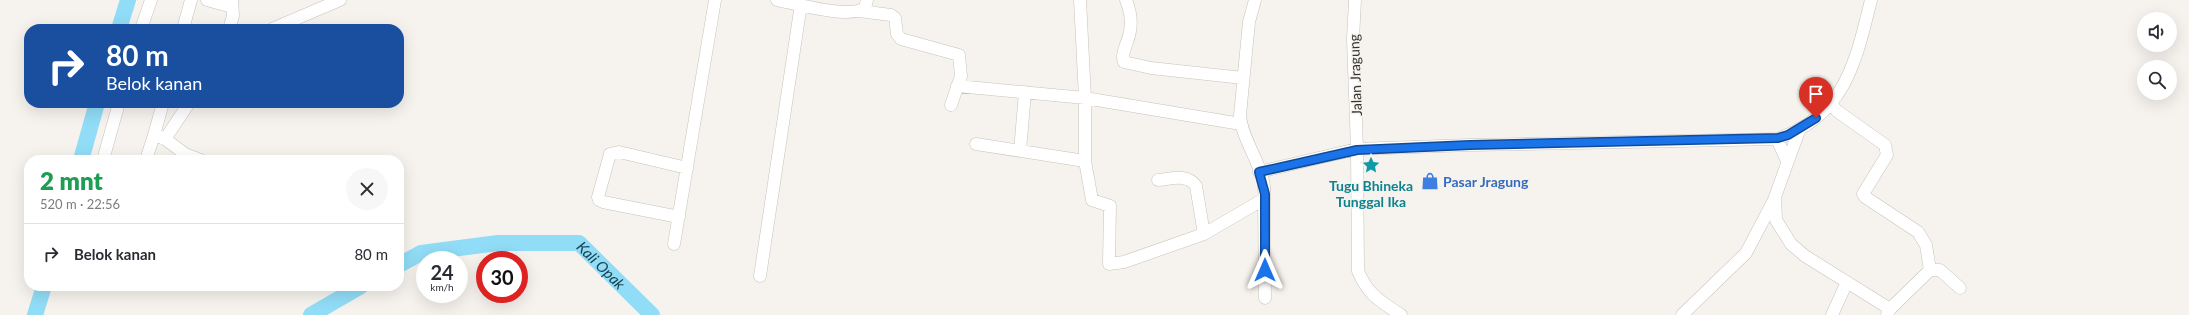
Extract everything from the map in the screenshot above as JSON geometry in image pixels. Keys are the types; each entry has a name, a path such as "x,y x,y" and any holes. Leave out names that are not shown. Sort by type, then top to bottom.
{"street":[{"path":"143,24 151,0"},
{"path":"184,24 191,0"},
{"path":"207,0 232,3 233,16 231,24"},
{"path":"284,24 340,0"},
{"path":"674,244 715,0"},
{"path":"777,0 847,13 859,11 891,15 895,18 897,34 901,39 959,55 961,76 951,105"},
{"path":"859,11 865,8 867,0"},
{"path":"1080,0 1085,98 1085,161 1092,200 1110,206 1109,264 1124,262 1204,234 1264,199"},
{"path":"1126,0 1131,19 1130,31 1123,56 1124,62 1151,68 1243,78"},
{"path":"1255,0 1249,22 1240,124 1259,172 1264,199 1265,298"},
{"name":"Jalan Jragung","path":"1355,0 1353,39 1357,150 1358,271 1364,286 1371,295 1401,315"},
{"path":"1259,172 1357,150 1470,145 1778,138 1800,128 1816,118 1831,104 1847,81 1862,35 1871,0"},
{"path":"760,276 801,4"},
{"path":"957,86 1085,98 1240,124"},
{"path":"1020,151 1025,92"},
{"path":"1831,104 1837,111 1885,145 1887,155 1863,194 1865,197 1918,232 1926,245 1930,270"},
{"path":"103,155 118,108"},
{"path":"159,137 162,108"},
{"path":"149,155 159,137 185,108"},
{"path":"1682,315 1746,252 1775,197 1800,128"},
{"path":"159,137 182,155"},
{"path":"1778,138 1787,161"},
{"path":"976,144 1085,161"},
{"path":"678,218 603,202 599,200 598,197 610,154 619,152 687,168"},
{"path":"1158,180 1187,178 1192,181 1196,186 1204,234"},
{"path":"1775,197 1776,220 1792,244 1805,256 1848,282 1889,312 1930,270 1940,270 1960,288"},
{"path":"1832,315 1848,282"}],"waterway":[{"name":"Kali Opak","path":"121,24 128,0"},
{"name":"Kali Opak","path":"82,155 96,108"},
{"name":"Kali Opak","path":"404,262 421,253 498,243 579,243 652,315"},
{"name":"Kali Opak","path":"35,315 42,291"},
{"name":"Kali Opak","path":"311,315 352,291"}],"place":[{"name":"Tugu Bhineka Tunggal Ika","path":"1371,165"},
{"name":"Pasar Jragung","path":"1430,181"}],"route":[{"path":"1265,270 1265,194 1259,172 1357,150 1470,145 1778,138 1788,135 1816,118"}]}
